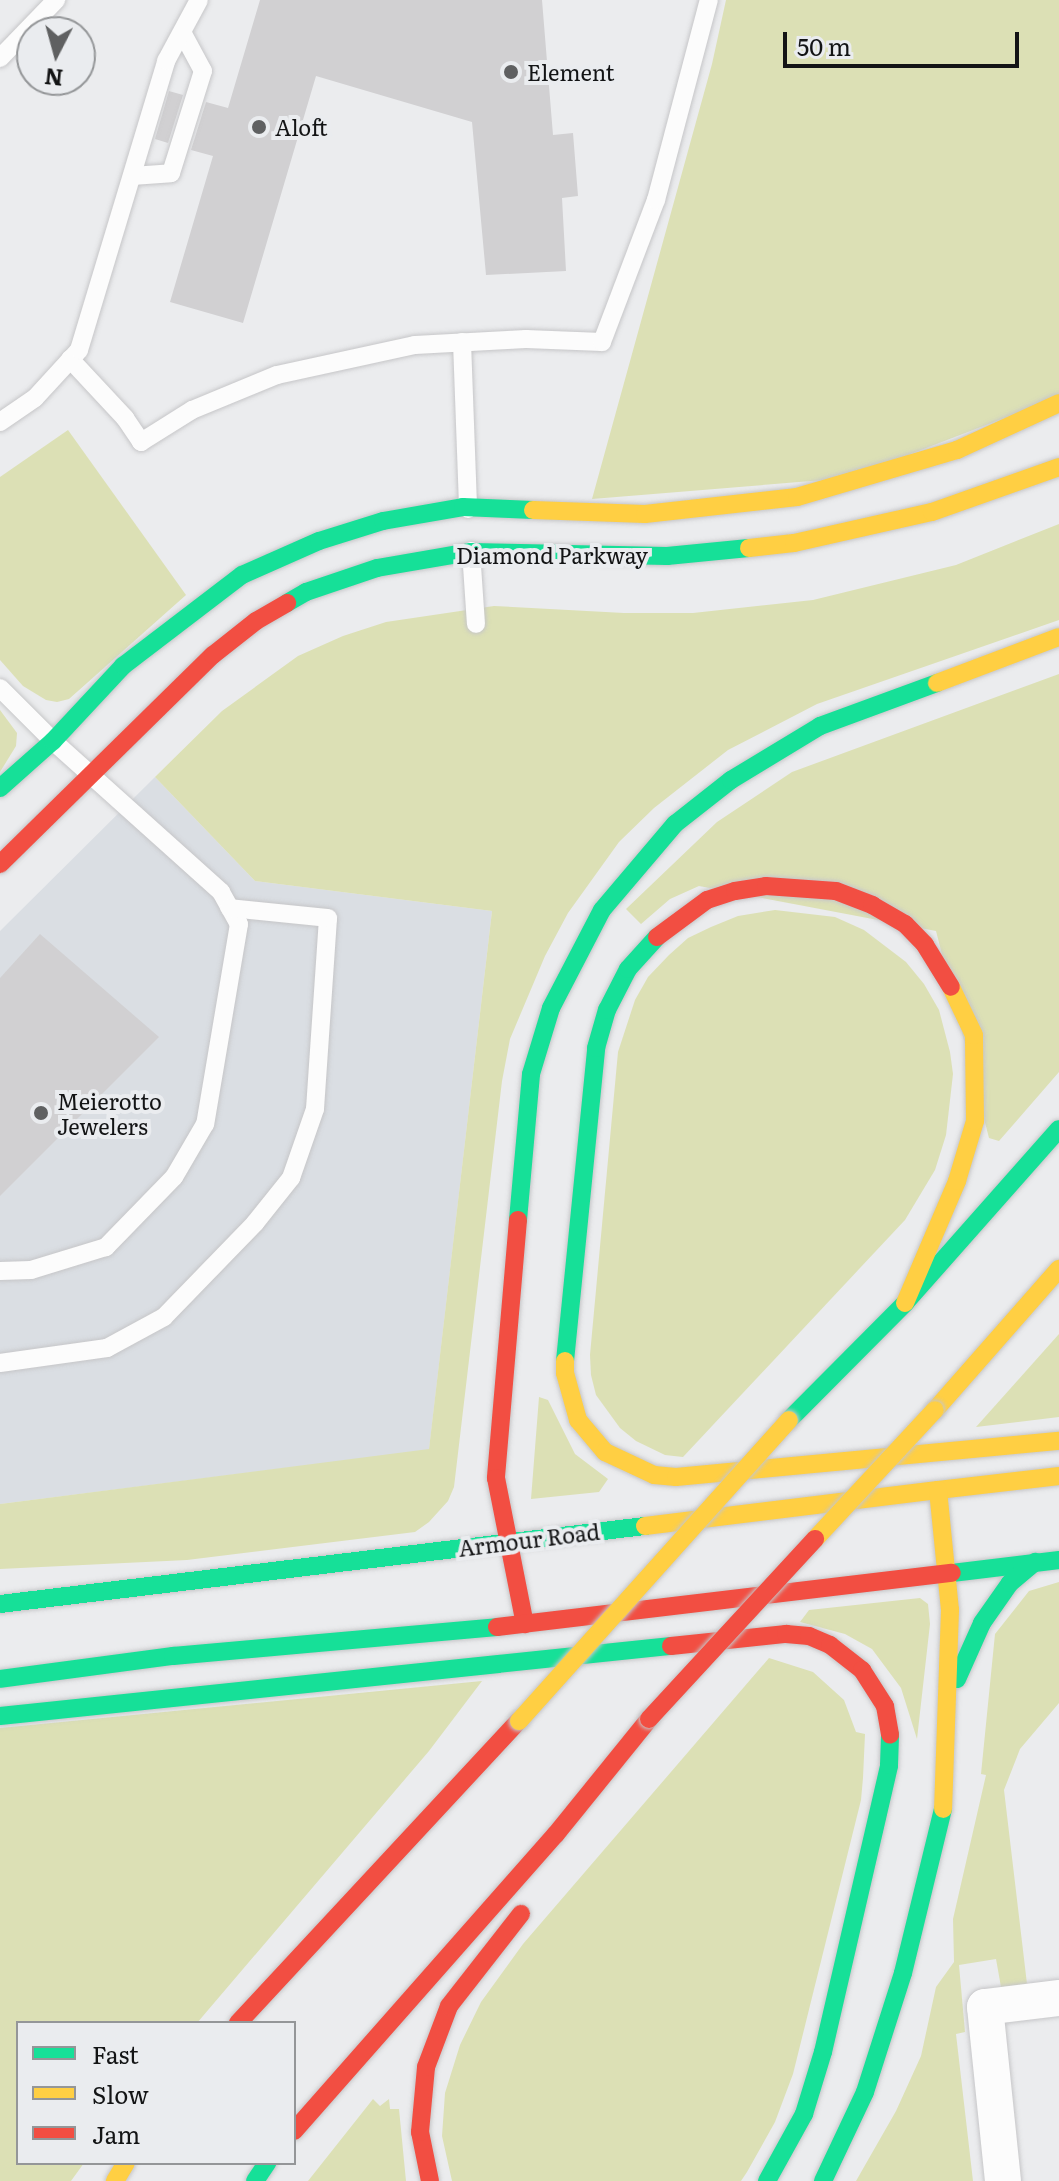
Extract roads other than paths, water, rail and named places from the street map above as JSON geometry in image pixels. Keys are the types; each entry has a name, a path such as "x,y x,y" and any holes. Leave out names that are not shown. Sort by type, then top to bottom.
{"main road":[{"name":"Diamond Parkway","path":"0,864 160,703 256,621 306,592 377,568 469,530 714,509 797,497 957,450 1059,403"},
{"name":"Diamond Parkway","path":"0,788 53,741 123,666 242,575 319,541 383,521 667,556 740,551 862,530 932,512 1059,467"},
{"path":"525,1624 496,1478 531,1074 551,1008 602,910 675,824 731,780 820,726 1059,637"},
{"path":"905,1303 957,1181 975,1121 974,1035 964,1008 925,945 905,924 872,905 836,891 802,886 756,887 707,900 651,941 628,969 607,1010 596,1048 566,1344 565,1373 578,1420 605,1452 654,1475 676,1477 1059,1441"},
{"path":"240,2021 519,1721 789,1420 905,1303 1059,1129"},
{"path":"296,2129 556,1834 649,1719 935,1410 1059,1269"},
{"name":"Armour Road","path":"0,1604 1059,1476"},
{"path":"823,2181 865,2092 903,1973 943,1812 949,1696 949,1573 938,1490"},
{"path":"0,1679 173,1656 525,1624 1059,1560"},
{"path":"949,1696 982,1623 1010,1583 1035,1562"},
{"path":"0,1716 786,1634 809,1636 830,1645 862,1670 885,1706 890,1724 889,1765 819,2064 804,2114 767,2181"},
{"path":"430,2181 420,2132 426,2067 449,2006 521,1915 556,1834"}],"street":[{"path":"1003,2181 985,2007 1059,1998"}],"lane":[{"path":"0,58 56,0"},
{"path":"0,422 35,398 79,350 166,61 199,0"},
{"path":"70,359 125,418 141,442 192,410 277,375 415,345 526,339 602,342 656,200 709,0"},
{"path":"132,176 171,173 203,71 182,32"},
{"path":"462,342 476,624"},
{"path":"0,688 53,741 221,892 239,924 234,969 205,1124 174,1177 106,1247 31,1270 0,1271"},
{"path":"0,1363 107,1348 164,1317 255,1223 291,1178 315,1109 328,918 230,908"}],"place":[{"name":"Element","path":"511,72"},
{"name":"Aloft","path":"259,127"},
{"name":"Meierotto Jewelers","path":"41,1113"}]}
